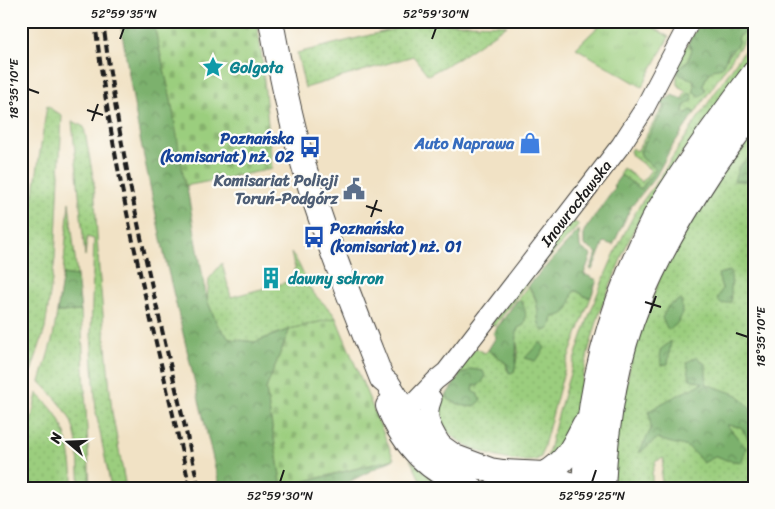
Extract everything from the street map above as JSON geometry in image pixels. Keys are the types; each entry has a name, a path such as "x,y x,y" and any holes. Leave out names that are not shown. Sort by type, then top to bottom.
{"main road":[{"path":"271,21 285,95 308,179 349,297 385,381 380,384 382,390 402,420 406,441 438,472 471,488"},
{"path":"545,474 565,459 584,423 591,402 606,336 636,256 658,212 713,127 754,73"},
{"path":"603,488 606,444 615,383 624,345 638,304 665,248 696,194 754,110"},
{"path":"584,488 591,402"},
{"path":"402,420 446,451 470,464 503,472 545,474 579,488"}],"street":[{"name":"Inowrocławska","path":"402,420 410,408 436,386 626,138 648,102 690,21"},
{"path":"385,381 401,391 413,393 436,386"},
{"path":"436,386 428,413 429,421 446,451"}],"green space":[{"path":"120,21 153,21 171,99 207,300 217,324 230,339 255,342 290,329 266,389 282,487 394,459 337,488 220,488 165,258 138,128"},
{"path":"153,21 257,21 272,169 185,186 171,99"},
{"path":"604,21 643,21 669,37 642,87 576,48"},
{"path":"703,21 752,21 749,30 738,36 739,42 729,52 722,67 712,70 708,74 703,85 705,88 704,92 699,96 694,92 694,80 680,75 677,70 688,61 692,49 688,43"},
{"path":"752,21 754,21 754,26 695,113 693,111 685,114 683,112 687,103 682,99 686,91 678,85 677,70 673,69 688,43 692,49 688,61 694,85 705,91 703,87 706,78 725,60 736,38 749,30"},
{"path":"419,23 507,25 459,58 428,75 413,56 305,88 297,53"},
{"path":"754,37 754,58 665,176 636,225 600,311 582,380 573,436 548,464 547,458 583,333 606,272 620,242 641,203"},
{"path":"689,93 692,95 693,100 684,106 683,112 687,114 691,110 695,113 671,148 656,176 631,207 613,245 604,242 592,270 590,269 597,253 584,245 584,231 615,188 613,186 621,175 641,189 656,169 642,158 640,151 666,106 660,103 673,95 684,100"},
{"path":"47,105 62,115 55,259 45,329 31,372 21,361 21,279"},
{"path":"664,105 666,106 640,151 642,158 656,169 641,189 619,174 623,168 642,182 651,170 632,156 630,151 632,148 637,151"},
{"path":"754,117 754,488 663,488 661,476 664,458 656,461 652,473 652,488 612,488 616,434 634,347 664,267"},
{"path":"72,121 84,127 94,182 99,270 112,412 126,488 111,488 96,412 91,334 94,239 87,237 85,256"},
{"path":"754,154 754,185 749,181 734,181 739,166"},
{"path":"69,202 77,276 63,274"},
{"path":"572,220 579,225 529,280 495,326 491,324"},
{"path":"579,230 580,247 591,255 584,274 597,280 591,297 586,297 574,291 567,311 564,314 553,317 550,328 543,331 538,321 535,298 528,286"},
{"path":"291,253 312,291 336,318 290,329 255,342 230,339 217,324 207,300 209,279 222,263 231,297 295,280 294,270 296,266 294,266"},
{"path":"730,271 731,302 723,304 717,300 722,289 718,274"},
{"path":"63,274 77,276 81,311 57,312"},
{"path":"528,286 534,296 539,312 552,320 553,317 559,316 574,291 591,297 566,364 541,457 531,461 495,456 474,449 455,438 443,426 439,411 447,394 448,399 470,407 478,397 473,392 474,384 466,372 459,376 454,372 476,348 485,353 488,350 506,363 507,370 514,372 518,352 516,334 523,303 518,299"},
{"path":"518,299 524,308 525,318 524,325 518,328 514,372 509,373 506,363 488,350 496,337 493,333"},
{"path":"681,299 682,309 679,321 668,330 662,318 668,306"},
{"path":"81,311 90,488 80,488 78,451 72,423 62,406 40,382 53,337 57,312"},
{"path":"336,318 394,459 282,487 266,389 290,329"},
{"path":"671,341 668,364 661,365 660,350"},
{"path":"540,342 545,348 536,361 525,358"},
{"path":"697,357 706,365 706,384 738,395 752,410 754,448 741,427 727,425 746,448 742,462 726,460 717,456 703,463 689,448 658,438 639,453 651,429 649,411 703,383 690,379 687,362"},
{"path":"471,369 483,371 485,376 479,385 474,385 473,392 478,394 478,397 481,399 479,403 475,406 466,406 448,399 447,394 459,376"},
{"path":"37,393 55,413 64,430 71,459 74,488 21,488 21,470"},
{"path":"410,459 438,483 441,488 424,488"}],"railway":[{"path":"95,21 113,139 136,256 190,488"},
{"path":"103,21 111,80 132,197 199,488"}],"place":[{"name":"Golgota","path":"213,67"},
{"name":"Auto Naprawa","path":"530,143"},
{"name":"Poznańska (komisariat) nż. 02","path":"310,147"},
{"name":"Komisariat Policji Toruń-Podgórz","path":"354,189"},
{"name":"Poznańska (komisariat) nż. 01","path":"314,237"},
{"name":"dawny schron","path":"271,278"}]}
